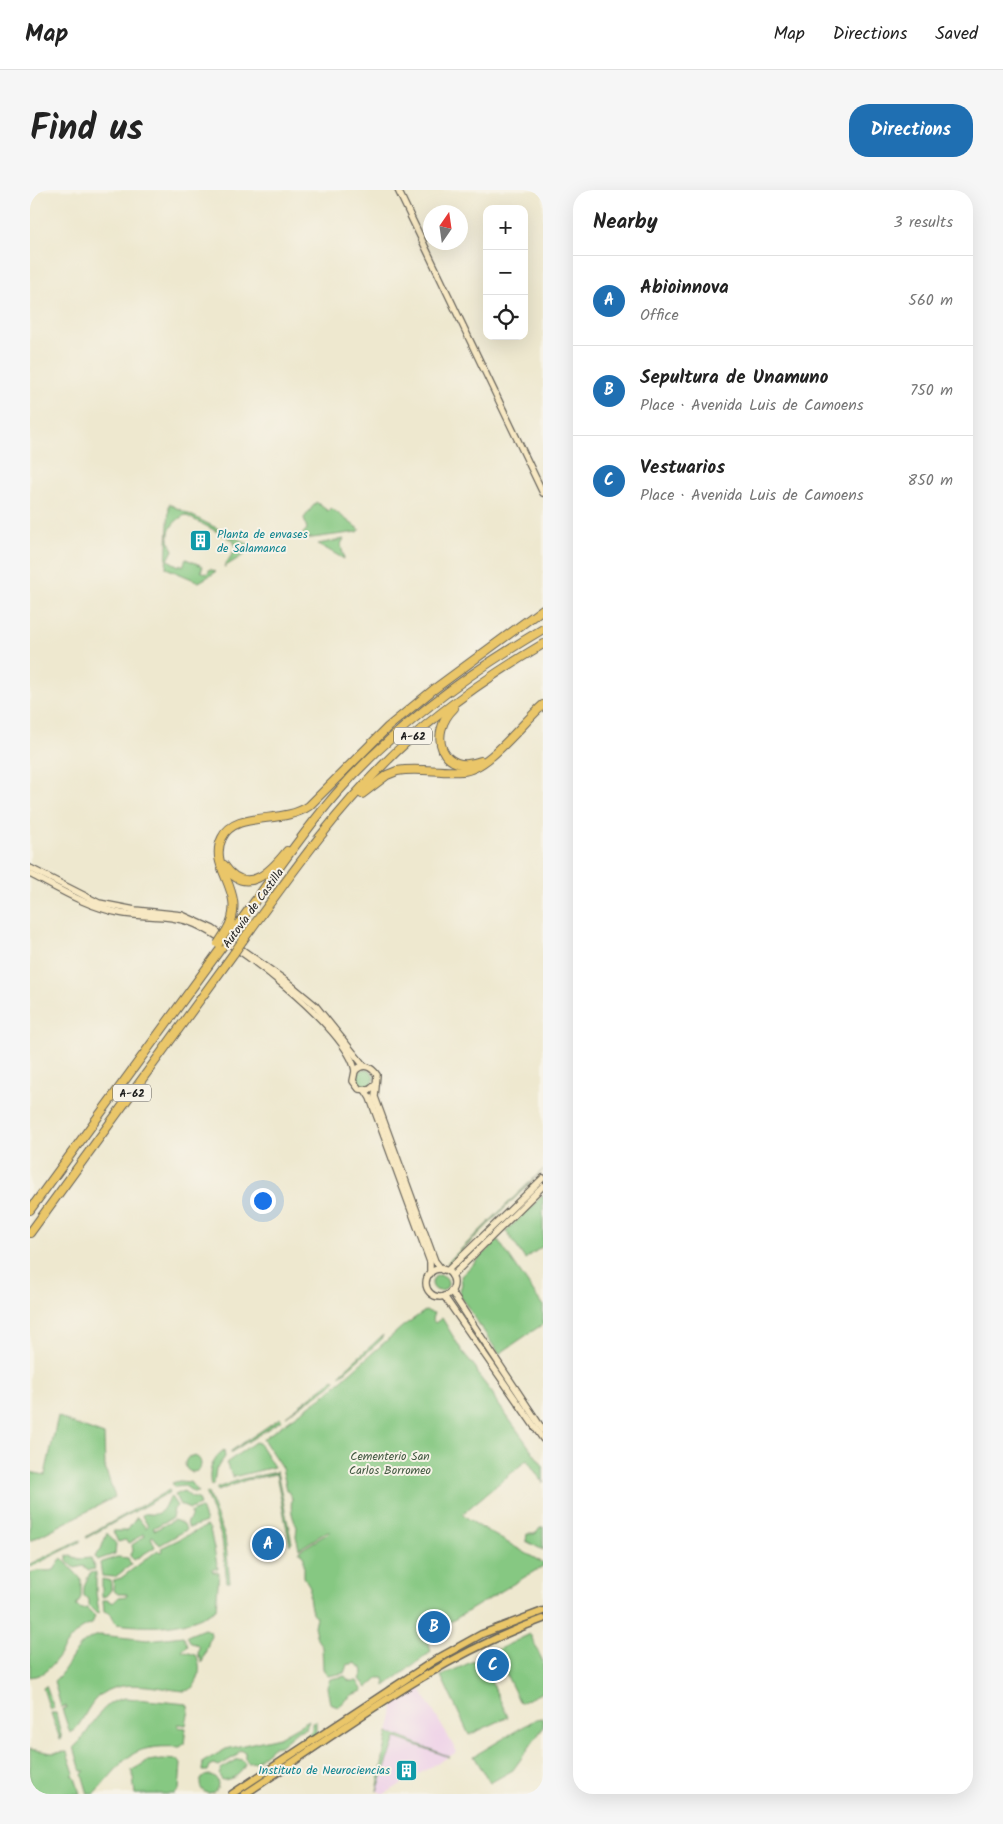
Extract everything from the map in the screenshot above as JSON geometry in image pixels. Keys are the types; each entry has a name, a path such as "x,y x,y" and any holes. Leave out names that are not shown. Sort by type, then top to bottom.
{"highway":[{"path":"229,932 235,906 231,888 220,860 221,840 228,828 243,821 278,818 294,814 309,806 396,721 433,690 543,610"},
{"name":"Autovía de Castilla","path":"30,1210 195,983 229,932 336,794 411,721 455,685 543,629"},
{"name":"Autovía de Castilla","path":"30,1233 306,854 358,791 418,731 485,680 543,644"},
{"path":"485,680 446,717 440,734 441,747 453,760 466,765 486,758 504,743"},
{"path":"306,854 361,794 387,775 406,770 462,771 473,769 488,760 543,705"},
{"path":"220,860 231,874 237,877 252,880 266,875 334,793 373,753 411,721"}],"main road":[{"path":"398,190 543,494"},
{"path":"30,868 99,903 135,910 182,915 213,929 286,981 314,1004 340,1033 364,1066 374,1070 377,1080 375,1085 378,1103 434,1261 447,1272 454,1284 451,1292 444,1296 434,1296 428,1290 426,1282 430,1274 430,1262 370,1098 365,1090 355,1086 353,1076 355,1071 351,1058 336,1036 312,1008 284,985 202,928 181,920 123,914 96,907 30,874"},
{"path":"355,1071 364,1066"},
{"path":"365,1090 375,1085"},
{"path":"447,1272 543,1178"},
{"path":"430,1274 447,1272 543,1186"},
{"path":"451,1292 543,1430"},
{"path":"444,1296 543,1439"},
{"path":"232,1794 391,1689 471,1640 543,1611"},
{"path":"246,1794 386,1701 474,1647 543,1619"},
{"path":"386,1701 391,1689"}],"shaded area":[{"path":"419,1687 457,1752 384,1794 377,1791 394,1704"}],"green space":[{"path":"316,502 328,511 331,508 360,530 358,532 304,539 300,537 307,529 304,518"},
{"path":"169,504 252,547 244,555 224,567 236,548 233,540 185,515 170,530 169,539 173,550 168,560 183,566 186,559 203,566 201,571 207,574 210,569 216,572 199,582 166,568"},
{"path":"344,539 341,544 344,559 318,544"},
{"path":"365,1069 372,1071 374,1078 372,1085 365,1087 358,1085 356,1078 358,1071"},
{"path":"543,1170 449,1263 447,1263 536,1176"},
{"path":"543,1195 543,1246 525,1259 506,1231"},
{"path":"498,1240 543,1306 543,1324 499,1354 459,1294 462,1284 461,1276"},
{"path":"440,1275 446,1277 448,1283 446,1289 440,1291 434,1289 432,1283 434,1277"},
{"name":"Cementerio San Carlos Borromeo","path":"425,1311 434,1313 432,1319 435,1323 442,1318 496,1401 543,1466 543,1483 527,1460 462,1514 477,1525 543,1563 543,1566 427,1636 431,1652 385,1686 384,1678 378,1678 367,1688 360,1679 363,1673 362,1668 355,1663 347,1665 344,1673 328,1676 323,1669 322,1647 317,1639 314,1626 316,1617 311,1609 309,1597 310,1587 304,1577 304,1558 299,1551 330,1532 328,1531 299,1549 296,1536 297,1527 291,1509 292,1498 287,1490 282,1468 263,1439 326,1394 403,1326"},
{"path":"383,1335 381,1340 340,1376 340,1374"},
{"path":"334,1379 335,1381 330,1386 286,1416"},
{"path":"58,1416 71,1423 104,1435 105,1468 115,1497 30,1541 30,1472 45,1475"},
{"path":"280,1418 282,1420 230,1453 231,1451"},
{"path":"255,1442 259,1443 274,1467 233,1477 226,1463"},
{"path":"224,1450 225,1457 216,1469 214,1483 211,1486 210,1476 213,1462"},
{"path":"193,1456 199,1458 201,1464 199,1470 193,1472 187,1470 185,1464 187,1458"},
{"path":"277,1472 292,1543 290,1545 276,1474 246,1480 217,1491 217,1488 242,1479"},
{"path":"179,1481 190,1482 199,1492 193,1492 185,1486 175,1487 172,1483"},
{"path":"169,1490 170,1492 86,1538 87,1536"},
{"path":"184,1491 191,1497 198,1499 200,1505 190,1509 180,1505 175,1495"},
{"path":"208,1493 225,1537 230,1582 227,1582 222,1539 206,1494"},
{"path":"171,1497 177,1506 174,1509 172,1518 153,1528 155,1530 174,1520 184,1524 186,1530 160,1545 153,1536 151,1537 155,1547 134,1560 130,1556 133,1551 132,1545 145,1536 144,1533 130,1543 125,1540 118,1542 113,1531 127,1531 137,1517 146,1528 148,1526 142,1516 143,1514 159,1513"},
{"path":"201,1508 206,1522 189,1528 187,1523 191,1517 191,1512"},
{"path":"207,1526 210,1529 218,1569 212,1569 213,1572 219,1572 216,1609 204,1616 168,1626 116,1624 111,1614 104,1611 103,1600 113,1603 119,1597 127,1596 127,1594 118,1594 113,1590 114,1580 121,1578 158,1550 162,1551 161,1548"},
{"path":"540,1527 543,1527 543,1550 526,1541 527,1534 535,1534"},
{"path":"107,1533 116,1544 115,1554 97,1560 95,1555 101,1549"},
{"path":"80,1540 80,1542 30,1567 30,1564"},
{"path":"67,1555 80,1559 91,1558 95,1569 89,1570 83,1566 75,1568 67,1561"},
{"path":"117,1557 128,1558 131,1565 115,1577 102,1576 100,1563"},
{"path":"62,1558 81,1579 81,1597 76,1606 82,1609 87,1608 95,1616 92,1624 81,1629 73,1636 48,1669 30,1677 30,1573 54,1570"},
{"path":"96,1572 96,1593 99,1612 97,1614 89,1606 89,1600 84,1596 85,1583 90,1573"},
{"path":"102,1579 111,1581 111,1590 106,1596 102,1597"},
{"path":"540,1615 459,1651 394,1690 470,1643"},
{"path":"204,1629 210,1631 211,1635 202,1663 198,1654 199,1647 191,1643 187,1636"},
{"path":"530,1634 543,1662 543,1692 520,1703 495,1651"},
{"path":"100,1635 148,1640 183,1636 188,1645 182,1651 196,1655 198,1660 199,1671 196,1682 189,1690 184,1691 135,1685 112,1688 93,1702 80,1724 70,1733 62,1709 67,1708 66,1706 61,1707 54,1681 84,1642"},
{"path":"480,1658 508,1717 469,1735 441,1676"},
{"path":"345,1676 349,1681 357,1681 363,1691 352,1695 338,1707 330,1704 327,1687 330,1679"},
{"path":"46,1686 54,1708 50,1710 43,1688"},
{"path":"126,1698 187,1704 189,1710 186,1725 178,1724 178,1727 186,1728 184,1744 180,1747 148,1748 138,1752 121,1763 94,1794 88,1794 82,1774 85,1771 81,1771 74,1747 102,1711 117,1700"},
{"path":"51,1713 56,1713 62,1739 60,1739"},
{"path":"543,1718 543,1728 513,1770 490,1783 474,1756 536,1719"},
{"path":"309,1720 306,1728 298,1731 280,1746 273,1747 256,1762 248,1763 245,1758 245,1752 240,1750 236,1756 219,1766 214,1764 210,1766 208,1771 202,1771 203,1762 226,1749 279,1737"},
{"path":"316,1720 316,1734 306,1741 306,1737 312,1730 312,1723"},
{"path":"388,1732 450,1757 396,1738 377,1791"},
{"path":"30,1749 52,1753 67,1752 74,1773 71,1775 75,1777 80,1794 44,1794 30,1790"},
{"path":"162,1759 178,1760 181,1764 179,1790 175,1794 135,1794 132,1770 148,1761"},
{"path":"238,1759 242,1760 245,1764 242,1771 233,1778 222,1780 219,1775 221,1769"},
{"path":"209,1775 215,1778 218,1784 215,1790 209,1793 203,1790 200,1784 203,1778"}],"place":[{"name":"Planta de envases de Salamanca","path":"201,541"},
{"name":"Abioinnova","path":"268,1544"},
{"name":"Sepultura de Unamuno","path":"434,1627"},
{"name":"Vestuarios","path":"493,1665"},
{"name":"Instituto de Neurociencias","path":"406,1770"}]}
